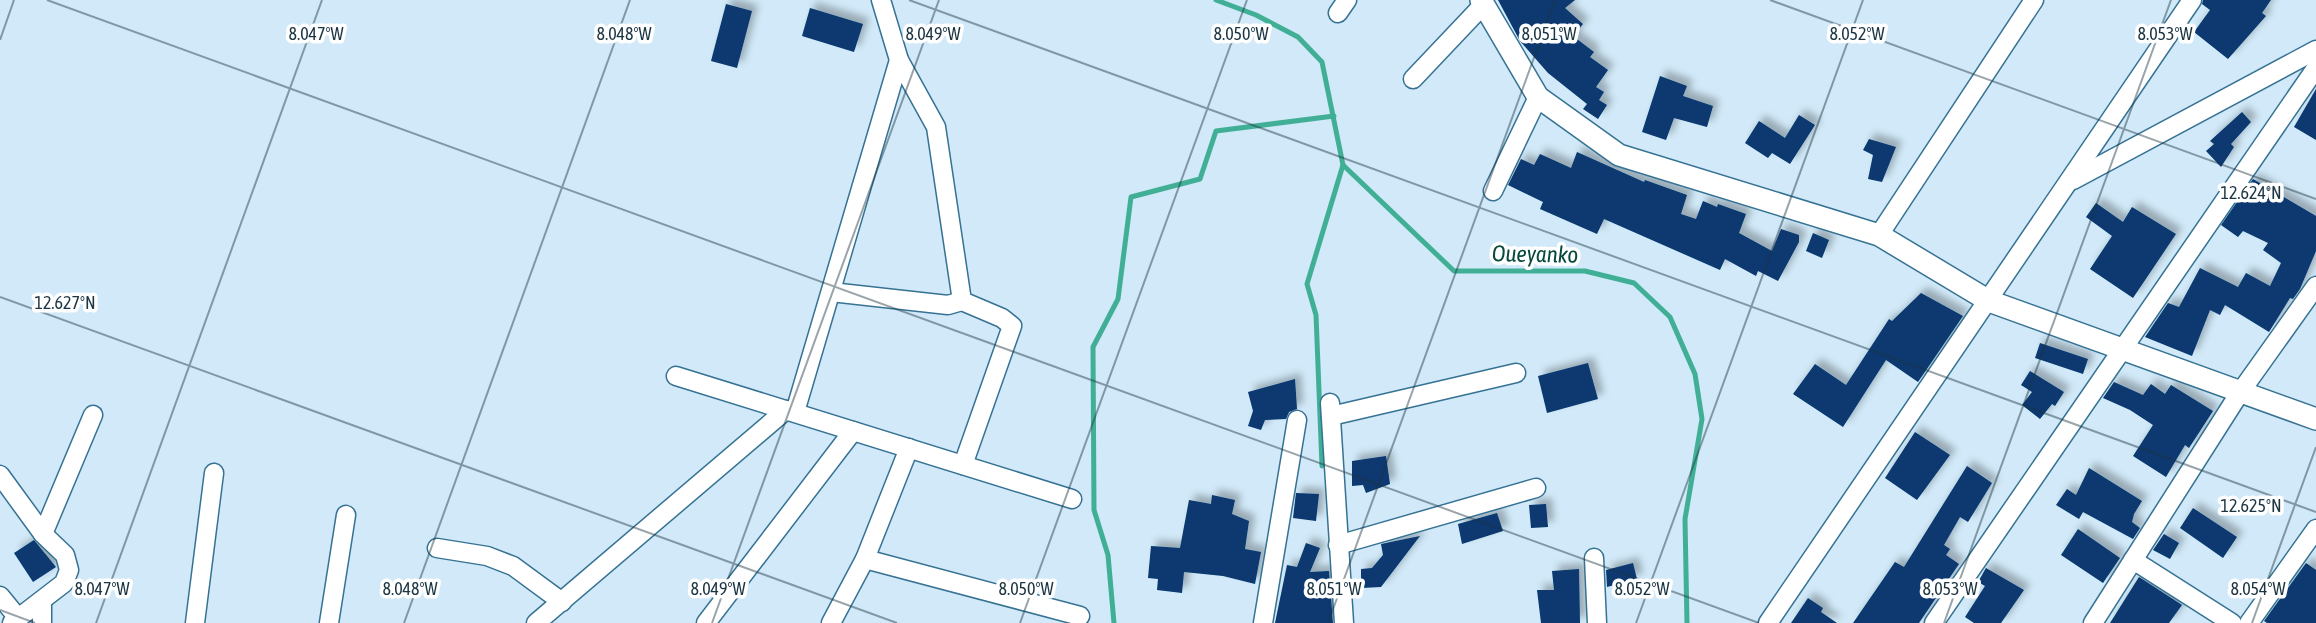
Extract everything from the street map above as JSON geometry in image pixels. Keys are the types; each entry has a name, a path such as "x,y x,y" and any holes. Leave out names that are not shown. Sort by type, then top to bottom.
{"street":[{"path":"881,0 899,60 936,127 962,301"},
{"path":"1879,235 2034,0"},
{"path":"1768,623 2192,0"},
{"path":"1413,79 1483,2 1538,97 1619,155 1879,235 1989,301 2239,394 2316,419"},
{"path":"2070,181 2316,50"},
{"path":"536,623 790,411 831,292 899,60"},
{"path":"1934,623 2316,68"},
{"path":"1493,191 1538,97"},
{"path":"2093,623 2239,394 2316,286"},
{"path":"831,292 948,305 962,301 1002,318 1012,326 963,465"},
{"path":"1344,623 1331,410 1516,373"},
{"path":"676,376 1072,499"},
{"path":"43,534 93,415"},
{"path":"1263,623 1297,421"},
{"path":"706,623 853,431"},
{"path":"831,623 865,559 909,449"},
{"path":"195,623 214,473"},
{"path":"0,475 43,534 65,555 69,570 64,583 15,621 0,596"},
{"path":"1338,545 1536,488"},
{"path":"329,623 346,515"},
{"path":"2249,623 2316,529"},
{"path":"438,548 487,556 513,566 562,602"},
{"path":"1594,558 1597,623"},
{"path":"865,559 1080,616"},
{"path":"2133,560 2232,623"},
{"path":"41,623 42,601"}],"building":[{"path":"1498,0 1575,0 1565,8 1583,24 1573,36 1594,52 1590,57 1608,70 1596,87 1604,92 1599,100 1607,105 1598,119 1583,109 1587,104 1548,73 1520,41"},
{"path":"2203,0 2271,0 2262,13 2266,16 2228,59 2194,32 2210,10 2202,4"},
{"path":"726,4 752,11 737,68 711,61"},
{"path":"810,8 863,24 854,52 802,36"},
{"path":"1660,76 1687,86 1683,96 1713,106 1707,127 1674,118 1666,140 1642,132"},
{"path":"2316,89 2316,140 2294,127"},
{"path":"2242,112 2251,122 2231,144 2234,147 2221,167 2206,151 2214,144 2210,141"},
{"path":"1799,115 1815,125 1790,164 1772,153 1768,158 1745,143 1759,121 1785,138"},
{"path":"1869,139 1896,147 1882,182 1868,179 1873,155 1863,150"},
{"path":"1577,152 1644,182 1645,180 1687,195 1681,214 1696,219 1703,201 1746,214 1739,233 1772,251 1781,229 1799,235 1799,242 1778,281 1758,271 1756,276 1725,259 1720,270 1604,219 1597,234 1540,209 1543,202 1508,185 1521,159 1534,165 1540,154 1571,168"},
{"path":"2253,179 2316,216 2316,251 2300,289 2293,299 2290,298 2269,332 2225,305 2220,315 2210,310 2192,356 2145,337 2168,303 2179,307 2200,268 2238,287 2246,273 2270,286 2281,263 2263,250 2268,243 2243,231 2238,237 2221,225"},
{"path":"2096,203 2123,222 2132,207 2176,234 2133,298 2090,269 2112,236 2086,217"},
{"path":"1813,233 1829,240 1822,258 1806,251"},
{"path":"1921,293 1963,316 1918,382 1886,360 1843,427 1793,394 1815,364 1846,385 1889,319 1892,321"},
{"path":"2040,343 2088,359 2083,374 2035,358"},
{"path":"1588,363 1598,399 1547,413 1538,376"},
{"path":"2030,371 2064,392 2055,406 2052,404 2040,419 2022,405 2032,392 2021,385"},
{"path":"1295,379 1297,409 1289,412 1286,419 1265,420 1261,430 1248,426 1253,411 1248,392"},
{"path":"2114,382 2143,395 2151,384 2165,394 2171,385 2213,411 2189,448 2185,445 2166,477 2133,456 2153,425 2130,410 2103,398"},
{"path":"1915,432 1950,455 1917,500 1885,478"},
{"path":"1386,456 1390,484 1366,493 1363,485 1352,486 1352,461"},
{"path":"1967,466 1992,483 1968,522 1960,517 1944,545 1950,549 1946,555 1959,564 1919,623 1853,623 1895,562 1904,567"},
{"path":"2089,468 2142,501 2132,522 2140,528 2133,539 2083,512 2079,519 2056,505 2067,489 2076,495"},
{"path":"1296,493 1319,494 1316,521 1293,518"},
{"path":"1212,495 1235,500 1232,514 1249,521 1245,549 1261,552 1255,584 1223,576 1184,572 1182,593 1157,590 1158,579 1148,578 1151,546 1180,548 1189,500 1211,504"},
{"path":"1546,504 1548,527 1531,528 1529,505"},
{"path":"2193,508 2237,537 2223,558 2180,528"},
{"path":"1497,513 1503,531 1462,544 1458,524"},
{"path":"2078,529 2120,558 2103,583 2061,555"},
{"path":"2164,534 2179,543 2170,559 2153,550"},
{"path":"1420,536 1381,587 1361,588 1361,569 1372,568 1383,555 1381,544"},
{"path":"34,540 56,567 33,582 14,553"},
{"path":"1306,543 1320,548 1310,572 1329,571 1333,623 1275,623 1287,565 1297,567"},
{"path":"1633,563 1637,579 1607,587 1606,570"},
{"path":"2306,563 2316,570 2316,623 2264,621"},
{"path":"1986,568 2024,590 2001,623 1974,623 1965,617 1985,586 1978,582"},
{"path":"1579,569 1580,623 1541,623 1537,590 1554,590 1552,571"},
{"path":"2139,577 2182,605 2169,623 2110,623"},
{"path":"1808,598 1823,608 1821,612 1837,623 1791,623"}],"waterway":[{"name":"Oueyanko","path":"1216,0 1256,15 1298,37 1322,62 1343,165 1454,271 1585,271 1634,283 1670,317 1695,374 1702,419 1685,519 1687,623"},
{"path":"1114,623 1108,555 1094,510 1093,347 1118,299 1131,197 1200,179 1216,131 1334,116"},
{"path":"1322,466 1316,315 1307,284 1343,165"}]}
